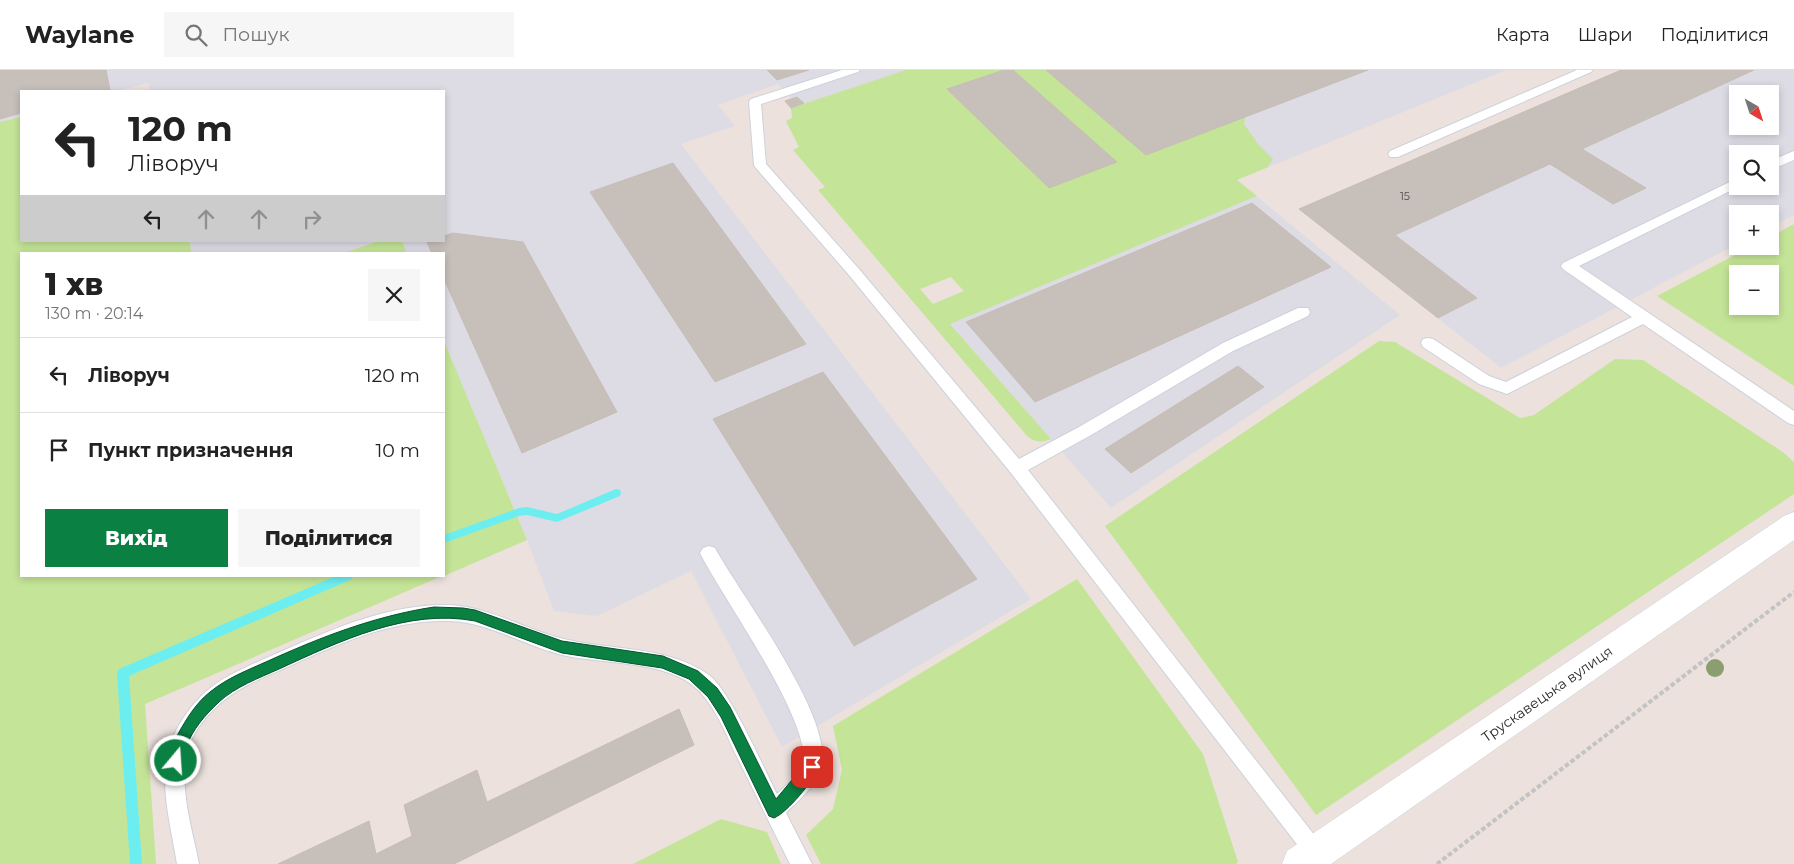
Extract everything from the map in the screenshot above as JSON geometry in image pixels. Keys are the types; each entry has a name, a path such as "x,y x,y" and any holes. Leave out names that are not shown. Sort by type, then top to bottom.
{"street":[{"name":"Трускавецька вулиця","path":"1308,858 1794,524"}],"lane":[{"path":"854,70 755,102 760,165 854,272 1017,468 1308,858"},
{"path":"1394,154 1587,70"},
{"path":"1779,162 1794,154"},
{"path":"1729,186 1568,266 1794,419"},
{"path":"1017,468 1085,431 1228,347 1303,312"},
{"path":"1428,343 1484,380 1508,388 1644,317"},
{"path":"709,553 715,568 795,699 815,751 812,767 774,810"},
{"path":"188,864 175,776 176,761 185,732 204,707 228,686 311,648 372,626 434,613 463,613 562,647 663,662 693,675 712,692 725,712 800,864"}],"path":[{"path":"1438,864 1794,592"}],"shaded area":[{"path":"0,70 1506,70 1237,180 1400,315 1111,508 933,304 964,291 804,102 797,97 791,99 778,84 718,105 735,126 681,144 1031,599 782,747 691,571 597,616 554,611 527,540 445,343 445,252 406,252 402,242 445,242 445,90 150,90 148,83 122,90 20,90 20,117 0,122"},
{"path":"1621,70 1794,70 1794,215 1779,222 1779,205 1729,205 1729,248 1501,368 1299,209"},
{"path":"189,242 376,242 347,252 192,252"}],"green space":[{"path":"906,70 1188,70 1246,114 1244,124 1258,144 1273,159 1268,167 1237,180 1257,196 950,324 1051,439 1039,441 1028,437 818,190 825,187 793,150 799,147 786,121 792,118 791,108","holes":["951,277 964,291 933,304 920,289"]},
{"path":"20,117 20,242 189,242 192,252 20,252 20,577 440,577 145,704 156,864 0,864 0,122"},
{"path":"1794,224 1794,386 1657,296 1735,255 1779,255 1779,232"},
{"path":"376,242 402,242 406,252 347,252"},
{"path":"1379,341 1395,342 1520,418 1534,415 1615,359 1643,360 1784,453 1794,462 1794,494 1316,815 1105,526"},
{"path":"445,343 527,540 445,576"},
{"path":"1077,579 1203,754 1238,862 1236,864 821,864 806,835 833,809 842,770 833,726"},
{"path":"721,819 767,832 781,864 633,864"}],"building":[{"path":"0,70 106,70 110,90 20,90 20,113 0,119"},
{"path":"767,70 809,70 777,80"},
{"path":"1004,70 1013,70 1117,162 1049,188 947,89"},
{"path":"1046,70 1368,70 1146,155"},
{"path":"1621,70 1754,70 1582,149 1646,188 1613,204 1550,164 1395,235 1477,298 1438,318 1299,209"},
{"path":"797,97 804,103 791,108 785,101"},
{"path":"673,163 806,344 715,382 590,192"},
{"path":"1252,203 1331,267 1035,402 966,322"},
{"path":"453,233 523,242 617,412 522,453 445,281 445,252 431,252 427,242 445,242 445,236"},
{"path":"1238,366 1264,387 1131,473 1105,449"},
{"path":"823,372 977,579 854,646 713,419"},
{"path":"679,709 694,745 454,864 278,864 369,821 376,854 412,836 404,805 477,770 487,802"}],"waterway":[{"path":"445,539 519,512 527,511 557,518 616,493"},
{"path":"136,864 123,673 346,577"}],"route":[{"path":"176,761 179,746 193,719 228,686 311,648 372,626 434,613 463,613 562,647 663,662 693,675 712,692 725,712 774,810 795,789 812,767"}]}
